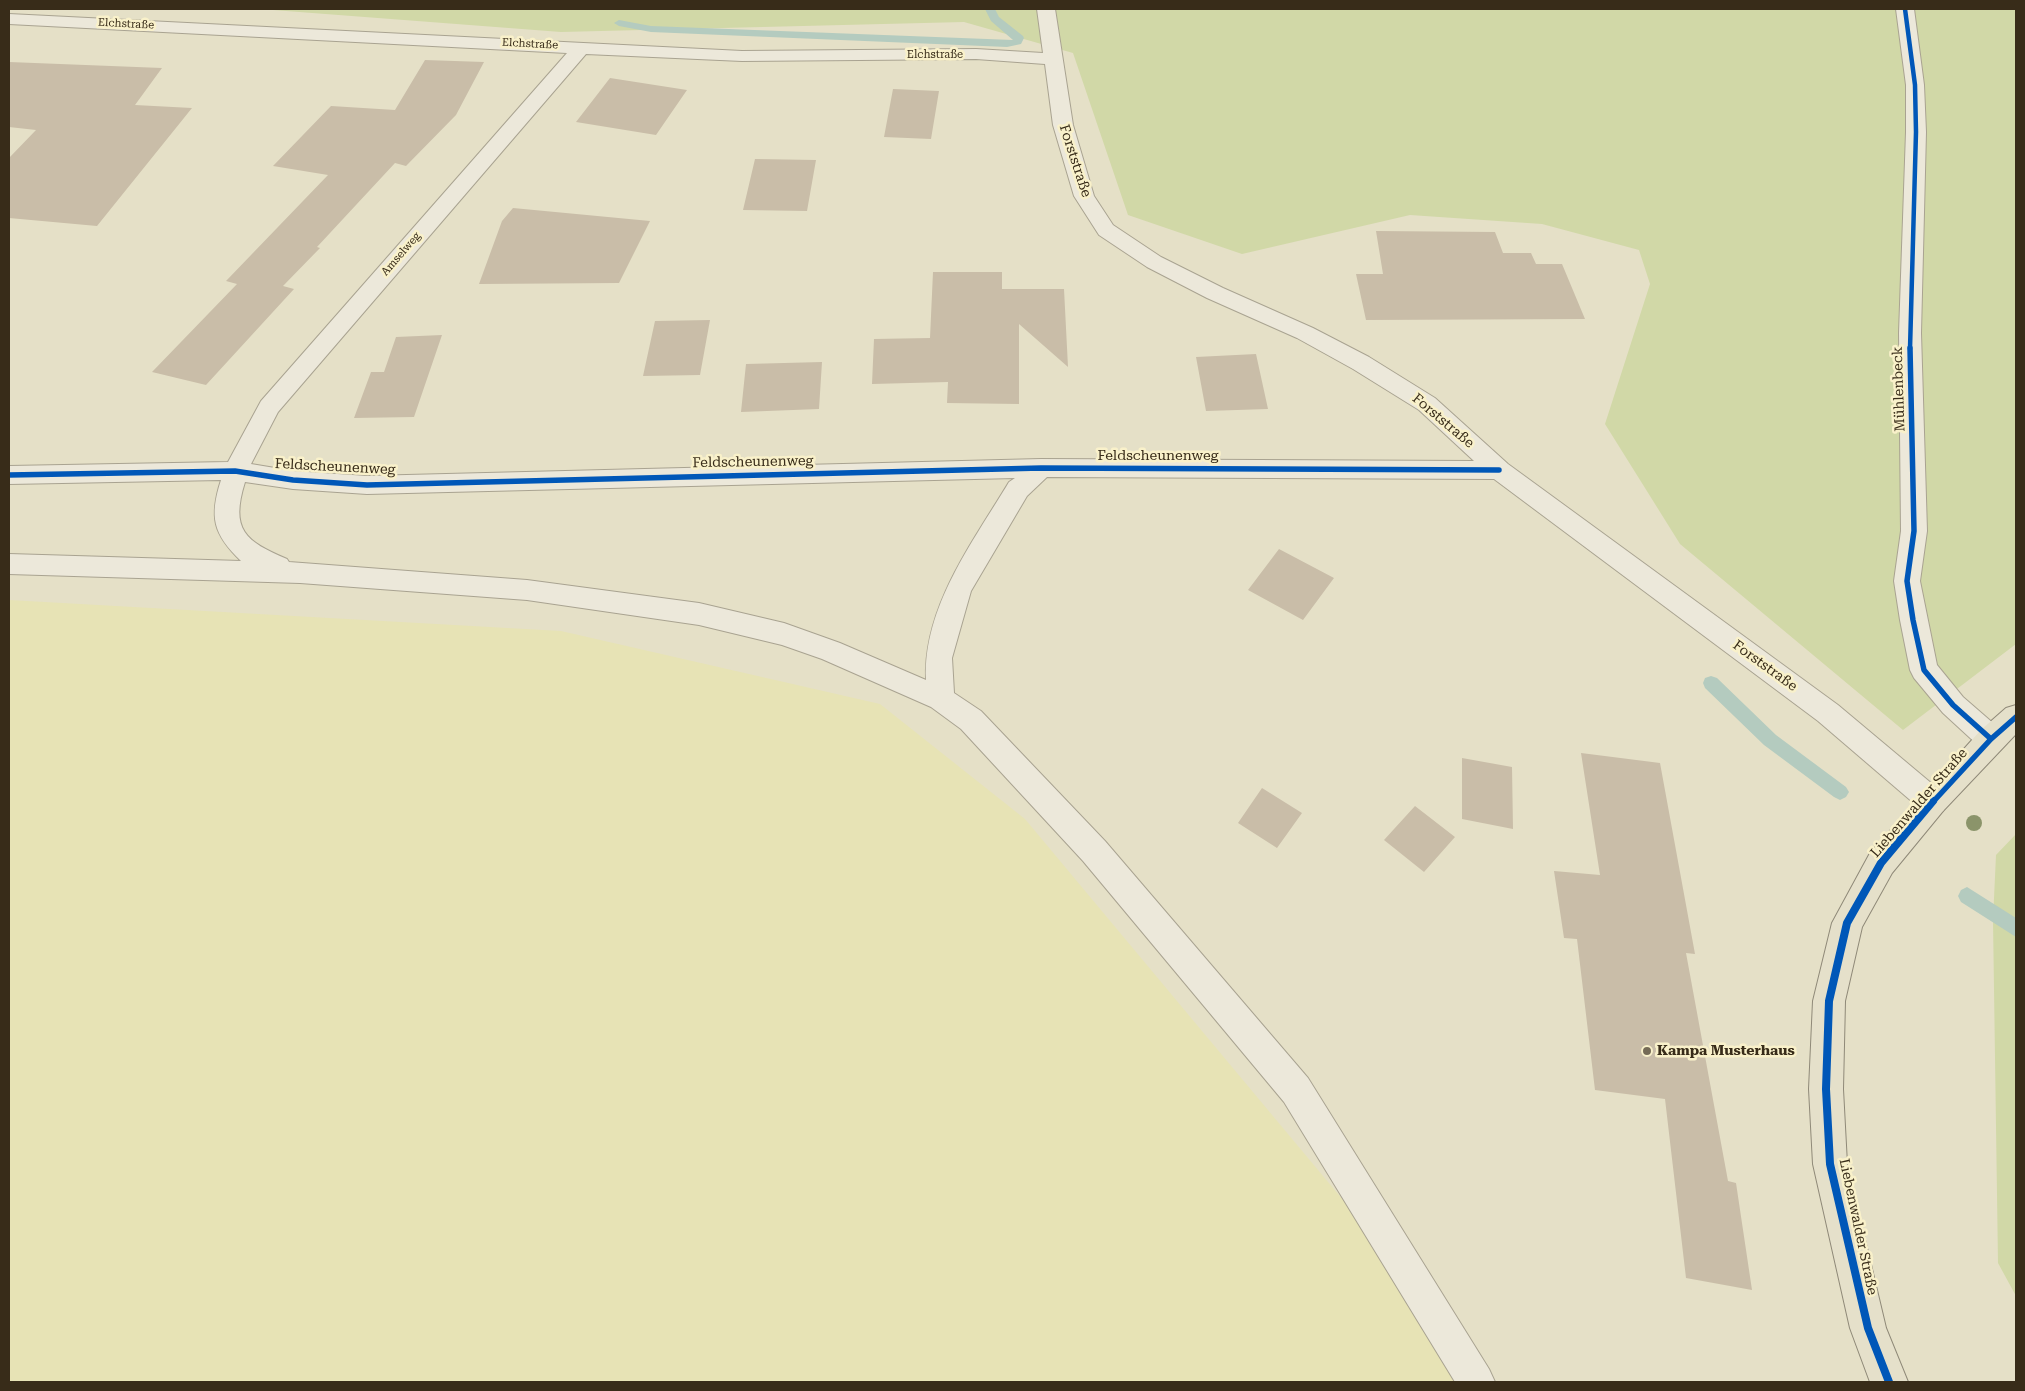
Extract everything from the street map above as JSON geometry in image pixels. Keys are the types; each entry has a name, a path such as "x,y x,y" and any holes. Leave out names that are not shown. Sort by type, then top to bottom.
{"main road":[{"name":"Liebenwalder Straße","path":"1889,1382 1868,1328 1830,1164 1826,1088 1829,1001 1847,923 1881,863 1933,802 1991,739 2016,718"}],"street":[{"name":"Forststraße","path":"1046,9 1063,125 1084,196 1106,230 1154,262 1215,293 1305,333 1362,363 1427,404 1499,470 1828,713 1933,802"},
{"name":"Mühlenbeck","path":"1905,9 1914,85 1916,132 1910,334 1914,531 1907,581 1912,620 1924,670 1953,705 1991,739"},
{"name":"Elchstraße","path":"9,19 742,56 976,54 1052,59"},
{"name":"Amselweg","path":"300,573 269,564 244,552 228,530 227,495 235,471 269,406 582,47"},
{"name":"Feldscheunenweg","path":"9,475 235,471 293,480 368,485 1041,468 1499,470"},
{"path":"940,699 939,658 959,588 1018,489 1041,468"},
{"path":"9,564 300,573 527,590 699,614 784,634 831,651 940,699 971,720 1094,851 1296,1090 1476,1382"}],"shaded area":[{"path":"9,600 561,631 880,704 1025,819 1495,1382 9,1382"}],"green space":[{"path":"260,9 2016,9 2016,644 1903,730 1680,544 1605,424 1650,284 1639,250 1542,224 1410,215 1242,254 1128,215 1073,53 964,22 561,32"},
{"path":"2016,834 2016,1296 1998,1263 1993,920 1996,855"}],"building":[{"path":"425,60 484,62 456,115 406,166 395,163 317,247 320,248 283,286 294,289 206,385 152,372 237,284 226,281 328,175 273,166 331,106 395,110"},
{"path":"9,62 162,68 135,105 192,108 97,226 9,218 9,158 36,130 9,127"},
{"path":"610,78 687,90 656,135 576,122"},
{"path":"893,89 939,91 931,139 884,137"},
{"path":"755,159 816,160 807,211 743,210"},
{"path":"513,208 650,221 619,283 479,284 502,221"},
{"path":"1376,231 1495,232 1503,253 1531,253 1536,264 1562,264 1585,319 1366,320 1356,274 1383,274"},
{"path":"933,272 1002,272 1002,289 1064,289 1068,367 1019,324 1019,404 947,403 948,382 872,384 874,339 930,338"},
{"path":"710,320 700,375 643,376 655,321"},
{"path":"442,335 414,417 354,418 371,372 384,372 396,337"},
{"path":"1256,354 1268,409 1206,411 1196,357"},
{"path":"822,362 819,409 741,412 746,364"},
{"path":"1279,549 1334,578 1303,620 1248,590"},
{"path":"1581,753 1660,763 1695,954 1686,953 1728,1181 1736,1183 1752,1290 1686,1278 1665,1099 1595,1090 1577,939 1564,938 1554,871 1600,875"},
{"path":"1462,758 1512,767 1513,829 1462,819"},
{"path":"1262,788 1302,813 1277,848 1238,823"},
{"path":"1415,806 1455,837 1424,872 1384,840"}],"waterway":[{"path":"619,23 651,29 1007,44 1017,42 1019,38 995,19 990,9"},
{"path":"1711,683 1770,740 1840,792"},
{"path":"1967,896 2016,928"}],"cycle path":[{"path":"1905,9 1915,85 1916,132 1910,333 1914,531 1907,581 1924,670 1953,705 1991,739"},
{"path":"9,475 235,471 293,480 367,485 1041,468 1499,470"},
{"path":"1889,1382 1868,1328 1830,1164 1826,1089 1829,1001 1847,923 1881,863 1933,802 1991,739 2016,717"}],"place":[{"name":"Kampa Musterhaus","path":"1647,1051"}]}
